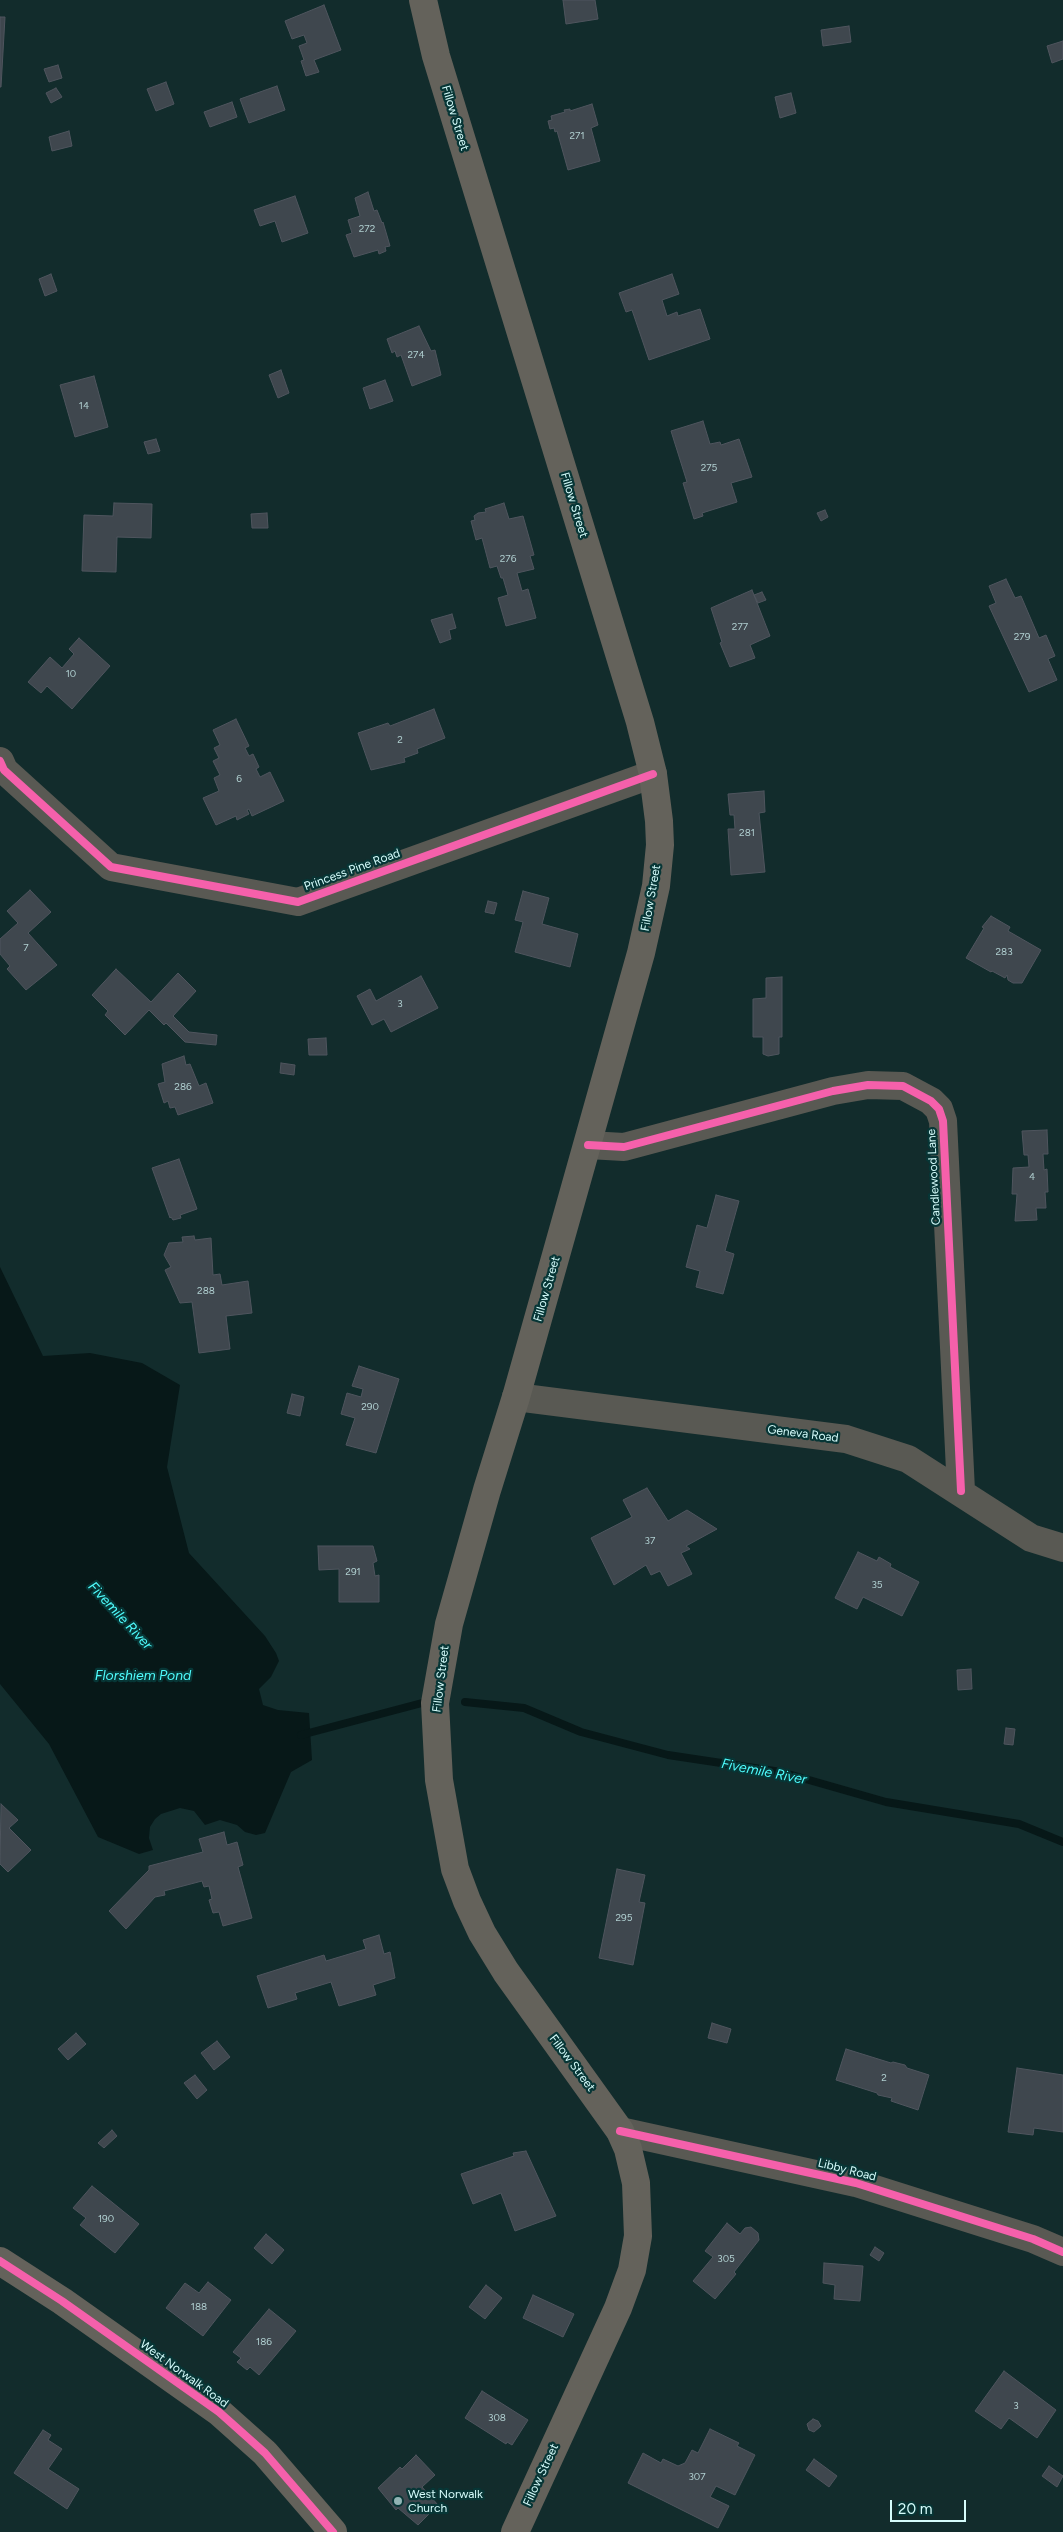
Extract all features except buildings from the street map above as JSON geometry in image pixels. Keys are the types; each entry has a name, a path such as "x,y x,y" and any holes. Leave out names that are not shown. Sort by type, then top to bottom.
{"main road":[{"name":"Fillow Street","path":"423,0 436,56 617,640 653,774 660,845 656,886 641,953 516,1398 487,1490 449,1624 435,1703 438,1780 455,1869 482,1933 506,1972 620,2131 628,2149 637,2191 638,2236 632,2270 618,2308 515,2532"},
{"name":"West Norwalk Road","path":"0,2261 62,2301 218,2412 265,2453 333,2532"}],"street":[{"name":"Princess Pine Road","path":"0,761 4,770 111,867 298,902 653,774"},
{"name":"Candlewood Lane","path":"588,1145 624,1147 833,1091 868,1085 903,1086 931,1101 939,1109 943,1121 961,1491"},
{"name":"Geneva Road","path":"516,1398 846,1439 908,1459 961,1491 1031,1538 1063,1548"},
{"name":"Libby Road","path":"620,2131 697,2146 856,2183 1034,2239 1063,2252"}],"water":[{"name":"Florshiem Pond","path":"0,1267 43,1356 90,1353 142,1363 180,1385 167,1467 189,1553 265,1636 276,1653 279,1661 271,1677 259,1689 263,1705 278,1710 309,1713 312,1760 291,1772 265,1833 256,1835 245,1832 237,1825 220,1820 205,1825 194,1811 180,1808 161,1814 155,1819 150,1827 149,1838 153,1850 139,1854 98,1837 49,1744 0,1684"}],"waterway":[{"name":"Fivemile River","path":"465,1702 524,1708 581,1732 668,1755 781,1772 886,1802 1019,1824 1063,1842"},
{"name":"Fivemile River","path":"301,1735 422,1703"}],"cycle path":[{"path":"0,761 4,770 111,867 298,902 653,774"},
{"path":"588,1145 624,1147 833,1091 868,1085 903,1086 931,1101 939,1109 943,1121 961,1491"},
{"path":"620,2131 856,2183 1033,2239 1063,2252"},
{"path":"0,2261 62,2301 219,2412 265,2453 333,2532"}],"place":[{"name":"West Norwalk Church","path":"398,2501"}]}
